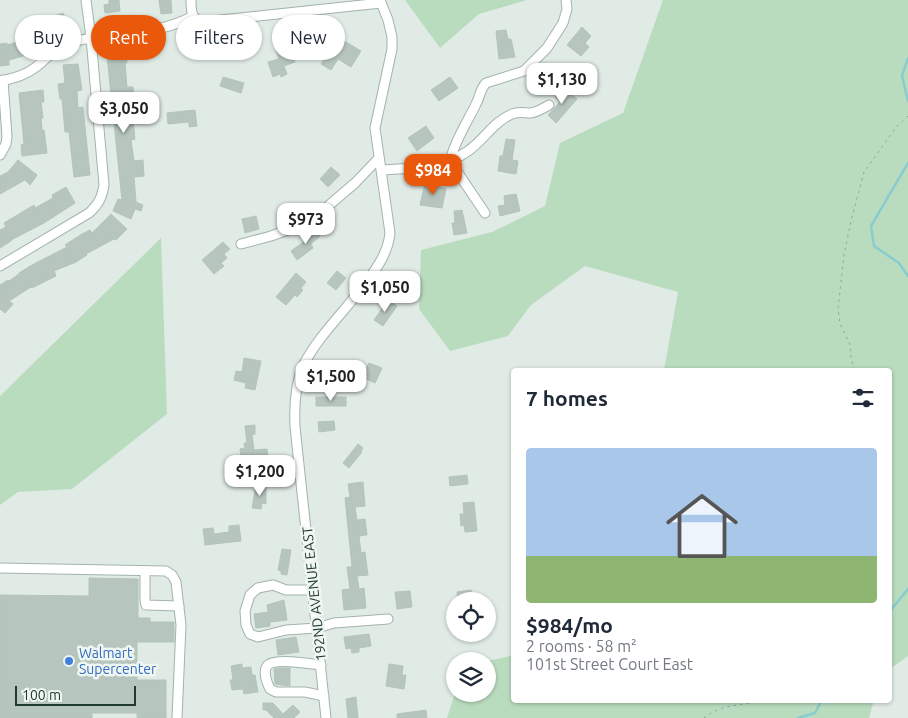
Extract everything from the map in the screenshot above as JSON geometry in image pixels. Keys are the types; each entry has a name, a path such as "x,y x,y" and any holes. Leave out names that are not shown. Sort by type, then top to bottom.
{"street":[{"path":"0,155 6,144 7,137 1,80 17,77 36,68 58,48 66,44 91,38 86,0"},
{"path":"191,0 193,15"},
{"path":"484,213 450,161 453,148 486,83 524,71 548,48 563,23 567,8 566,0"},
{"path":"241,244 280,233 313,219 355,183 379,158 376,123 392,49 392,36 388,20 380,2 262,16"},
{"path":"0,266 89,213 102,197 104,185 93,60"},
{"path":"382,170 430,166 450,161 469,151 498,122 512,114 519,112 533,113 549,105"},
{"name":"192ND AVENUE EAST","path":"326,718 295,426 295,397 298,380 310,354 377,268 389,245 390,233 379,158"},
{"path":"0,568 166,571 172,575 176,582 181,626 177,718"},
{"path":"145,571 146,605 179,606"},
{"path":"313,590 286,590 273,585 258,588 250,595 245,611 246,625 250,634 258,638 286,630 317,628 334,623 388,619"},
{"path":"321,665 277,662 269,664 265,668 265,675 270,689 276,692 305,692 324,696"}],"path":[{"path":"854,368 851,359 850,344 840,324 838,309 838,294 851,221 864,172 897,126 908,116"},
{"path":"704,718 725,706 744,703"}],"green space":[{"path":"405,0 527,0 479,14 440,48"},
{"path":"663,0 908,0 908,656 892,668 892,368 664,368 678,292 585,266 531,305 508,336 450,351 419,309 421,250 492,232 545,206 560,143 623,113"},
{"path":"161,238 167,414 72,489 18,492 0,505 0,396"},
{"path":"511,656 511,703 873,703 869,718 447,718 452,702 496,702 496,659"}],"building":[{"path":"109,0 119,0 120,11 105,13 104,5 109,4"},
{"path":"159,0 171,0 172,13 161,14"},
{"path":"582,27 591,36 585,43 589,47 581,56 567,45"},
{"path":"506,30 508,39 511,39 515,57 499,59 496,31"},
{"path":"345,41 361,51 351,67 340,60 345,60"},
{"path":"7,43 7,45 15,43 15,58 9,60 9,65 0,66 0,44"},
{"path":"107,60 127,60 127,63 125,63 127,87 133,87 136,119 133,119 135,139 131,140 134,161 143,160 144,176 134,177 136,202 143,205 141,211 135,209 131,219 113,211 118,199 122,200"},
{"path":"294,60 295,62 284,66 287,74 281,77 280,74 273,77 268,62"},
{"path":"324,60 337,60 331,70 321,64"},
{"path":"78,64 82,90 77,91 78,108 83,107 90,175 74,177 69,132 65,132 62,99 60,99 58,84 65,83 63,65"},
{"path":"223,77 244,83 241,93 220,86"},
{"path":"450,77 458,88 439,101 431,90"},
{"path":"563,87 577,99 556,123 548,115 560,102 555,97"},
{"path":"43,90 44,102 41,102 43,118 41,118 47,153 22,156 21,145 24,144 19,93"},
{"path":"195,110 197,126 189,127 189,122 168,124 167,113"},
{"path":"426,126 434,138 417,151 408,138"},
{"path":"506,139 515,140 512,160 518,161 516,174 498,171 500,156 503,156"},
{"path":"18,160 37,175 30,185 25,180 0,194 0,176 8,172"},
{"path":"331,167 340,175 328,187 320,179"},
{"path":"425,183 446,189 442,208 420,205"},
{"path":"66,187 75,203 0,248 0,230 6,227 4,223 34,205 35,208 53,198 52,195"},
{"path":"516,194 520,211 500,216 498,206 505,205 504,196"},
{"path":"462,210 467,233 454,235 452,223 455,223 454,211"},
{"path":"111,214 127,229 116,240 114,239 86,254 76,262 54,271 56,276 31,287 9,301 13,304 5,313 0,309 0,285 32,265 67,247 65,245 82,234 90,230 92,233"},
{"path":"256,216 259,229 245,233 242,219"},
{"path":"314,229 320,236 311,244 313,248 297,260 291,251 309,238 306,235"},
{"path":"223,242 230,249 224,254 227,258 221,263 224,266 214,274 202,260"},
{"path":"337,271 346,278 336,290 327,283"},
{"path":"296,273 306,282 301,288 303,290 297,297 295,295 286,305 276,297"},
{"path":"388,300 397,306 383,326 374,320"},
{"path":"244,358 261,361 255,390 245,388 246,383 234,380 236,371 242,372"},
{"path":"369,363 382,368 375,383 362,377"},
{"path":"316,397 346,397 346,406 316,406"},
{"path":"334,421 335,430 319,432 318,422"},
{"path":"255,425 255,434 252,435 254,450 267,449 269,466 259,468 258,462 255,462 255,456 241,457 240,449 245,448 244,443 247,443 245,426"},
{"path":"358,444 363,448 362,452 349,468 343,463"},
{"path":"467,475 468,484 450,486 449,477"},
{"path":"363,482 365,506 355,507 357,520 365,519 367,535 359,536 361,553 365,552 368,575 357,576 359,589 364,588 366,608 344,610 342,590 350,589 347,567 352,567 345,498 350,497 348,484"},
{"path":"256,485 266,487 266,504 262,503 261,509 252,508"},
{"path":"474,502 477,531 465,532 464,525 461,526 460,514 464,514 463,503"},
{"path":"239,525 241,541 205,545 203,529 213,528 214,534 229,532 229,526"},
{"path":"282,549 291,550 287,575 281,574 281,571 278,570"},
{"name":"Walmart Supercenter","path":"89,578 138,579 138,618 150,618 150,622 174,622 174,642 137,642 137,680 166,680 166,718 137,718 137,713 92,713 92,718 0,718 0,595 89,596"},
{"path":"410,591 412,607 397,609 395,592"},
{"path":"284,600 287,620 270,622 270,626 256,628 254,614 268,612 267,605"},
{"path":"369,634 371,646 359,648 359,652 352,653 351,648 346,649 344,637"},
{"path":"296,637 299,652 278,655 276,640"},
{"path":"242,664 242,668 251,667 252,675 255,675 258,692 244,694 243,689 232,690 230,680 233,680 231,666"},
{"path":"389,664 403,666 402,675 406,675 404,689 386,686"},
{"path":"290,668 290,686 275,684 274,669"},
{"path":"356,697 358,718 348,718 346,699"},
{"path":"263,703 273,703 283,714 293,705 300,712 294,718 274,718 266,710 263,710"},
{"path":"426,710 427,718 397,718 397,714"}],"waterway":[{"path":"908,58 902,76 908,101"},
{"path":"908,163 871,226 874,246 899,263 908,276"},
{"path":"892,609 908,589"},
{"path":"798,718 815,713 820,703"}],"place":[{"name":"Walmart Supercenter","path":"69,661"}]}
